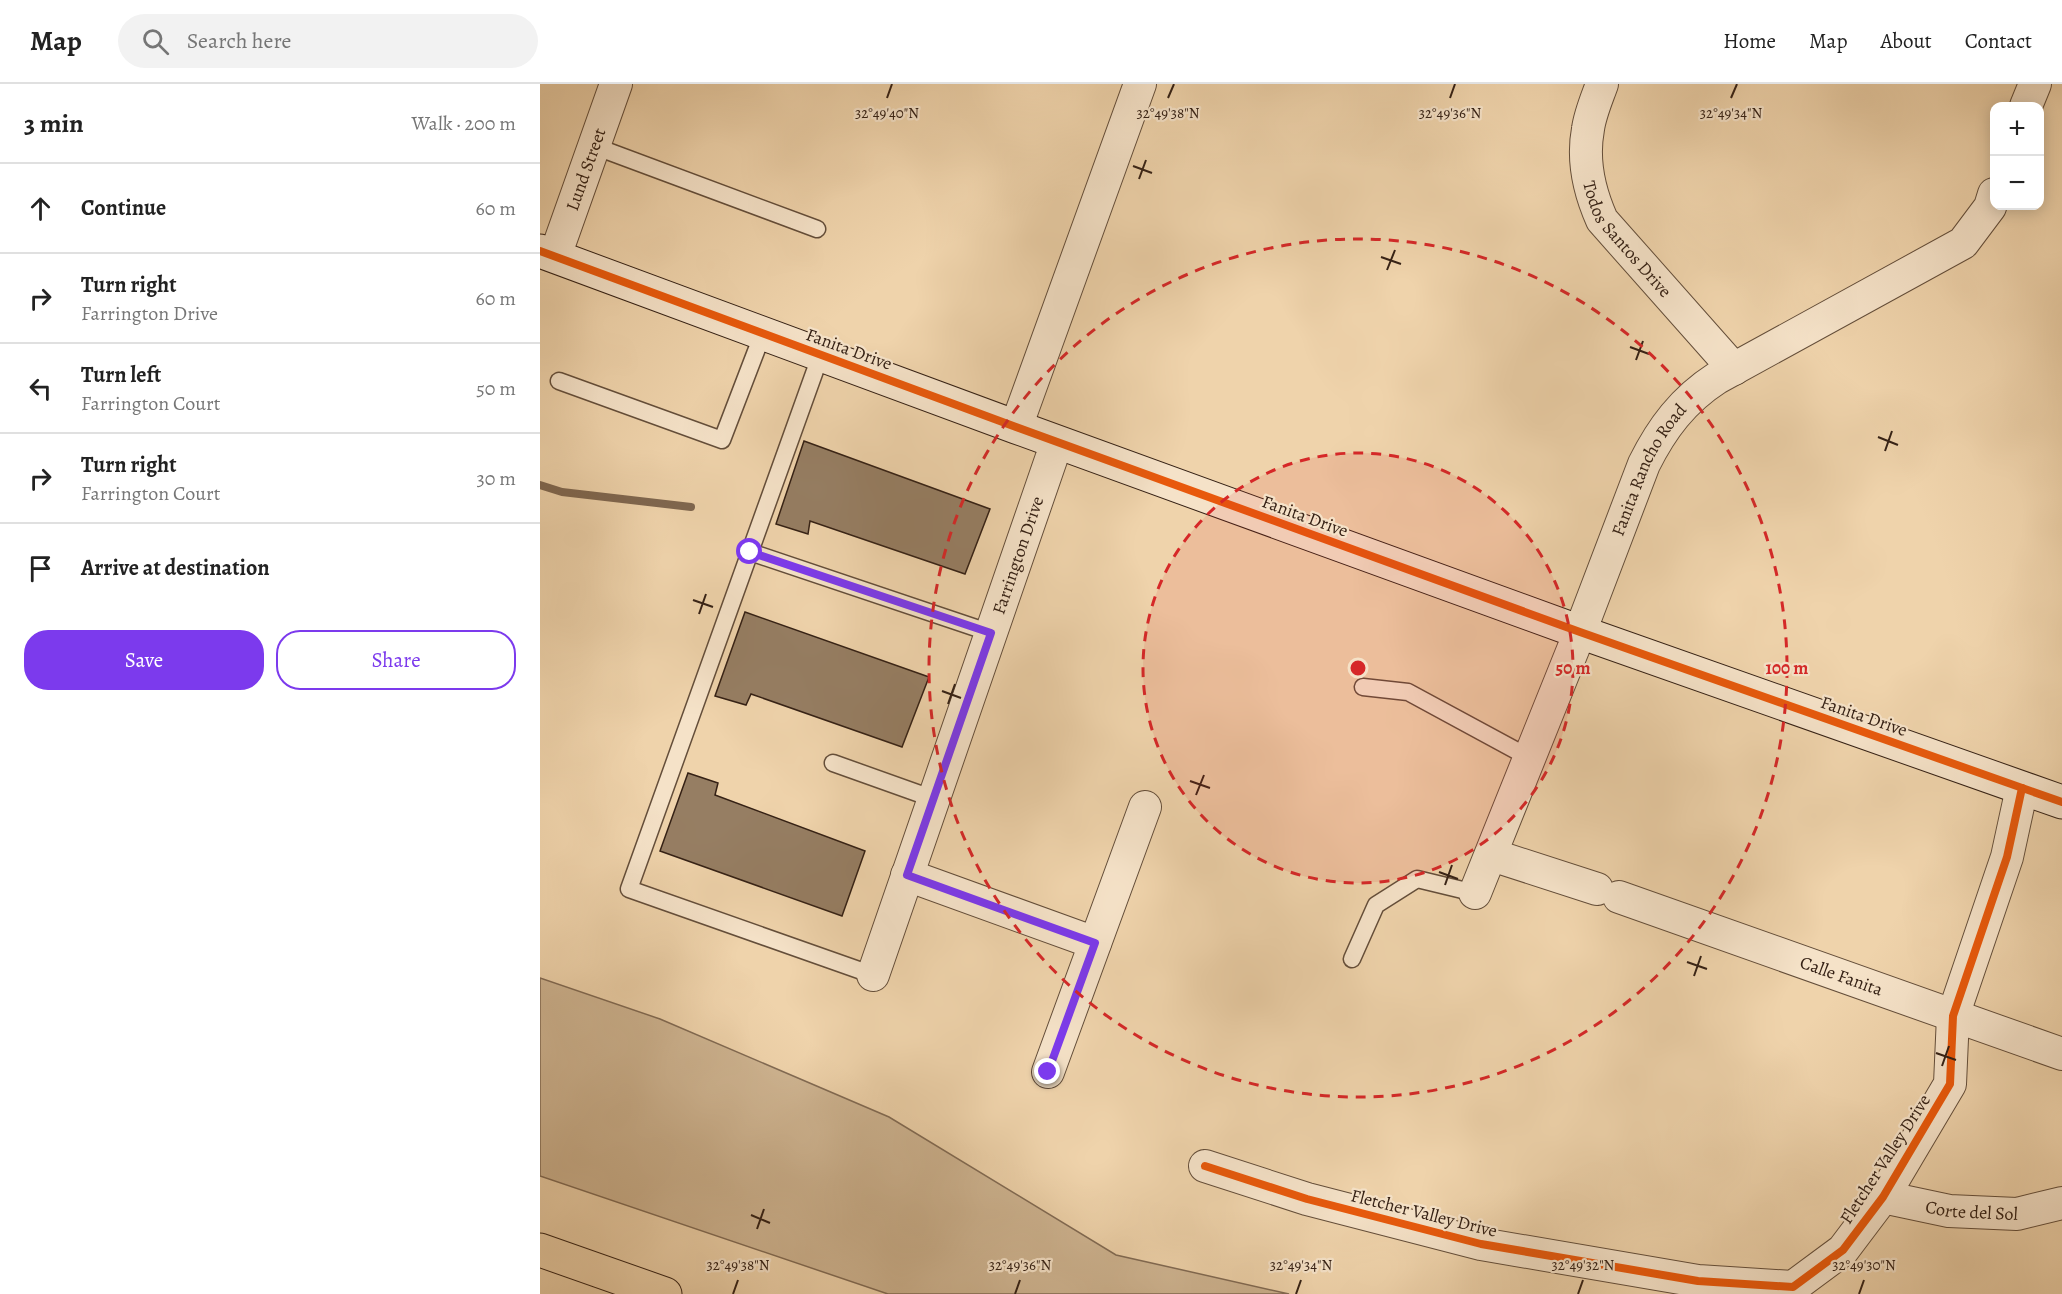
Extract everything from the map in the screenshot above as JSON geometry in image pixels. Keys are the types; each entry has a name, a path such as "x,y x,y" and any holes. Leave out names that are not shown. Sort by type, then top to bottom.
{"highway":[{"path":"540,1250 665,1294"}],"main road":[{"name":"Fanita Drive","path":"547,253 1016,428 1580,633 2062,802"}],"street":[{"name":"Lund Street","path":"547,253 594,146 616,84"},
{"path":"1016,428 1140,84"},
{"name":"Todos Santos Drive","path":"1602,84 1588,127 1586,153 1588,179 1593,200 1602,220 1734,369"},
{"path":"2028,102 2035,84"},
{"name":"Fanita Rancho Road","path":"1475,893 1655,441 1686,401 1701,389 1963,243 1990,207"},
{"name":"Farrington Drive","path":"873,975 1057,442"},
{"name":"Fletcher Valley Drive","path":"1205,1166 1307,1199 1481,1244 1698,1281 1793,1287 1843,1250 1883,1197 1950,1084 1953,1016 2007,857 2022,788"},
{"path":"1048,1072 1145,807"},
{"name":"Calle Fanita","path":"1492,855 1608,893 2062,1054"},
{"path":"907,875 1095,943"},
{"name":"Corte del Sol","path":"1883,1197 1949,1211 2017,1214 2062,1203"}],"lane":[{"path":"594,146 817,229"},
{"path":"559,381 722,440 763,333"},
{"path":"821,354 629,889 873,975"},
{"path":"750,552 991,633"},
{"path":"1364,687 1408,692 1528,757"},
{"path":"833,763 934,799"},
{"path":"1352,959 1376,905 1417,879 1475,893"}],"shaded area":[{"path":"540,978 660,1019 889,1117 1116,1255 1289,1294 888,1294 540,1176"}],"building":[{"path":"804,441 990,509 965,574 810,521 808,534 776,524"},
{"path":"745,612 929,677 902,747 751,694 746,705 715,696"},
{"path":"688,773 718,783 715,795 865,851 842,916 660,851"}],"waterway":[{"path":"540,485 562,492 691,507"}],"cycle path":[{"path":"540,251 1580,632 2062,802"},
{"path":"1205,1166 1307,1199 1481,1244 1698,1281 1793,1287 1843,1250 1883,1197 1950,1084 1953,1016 2007,857 2022,788"}],"route":[{"path":"750,552 991,633 907,875 1095,943 1048,1072"}]}
